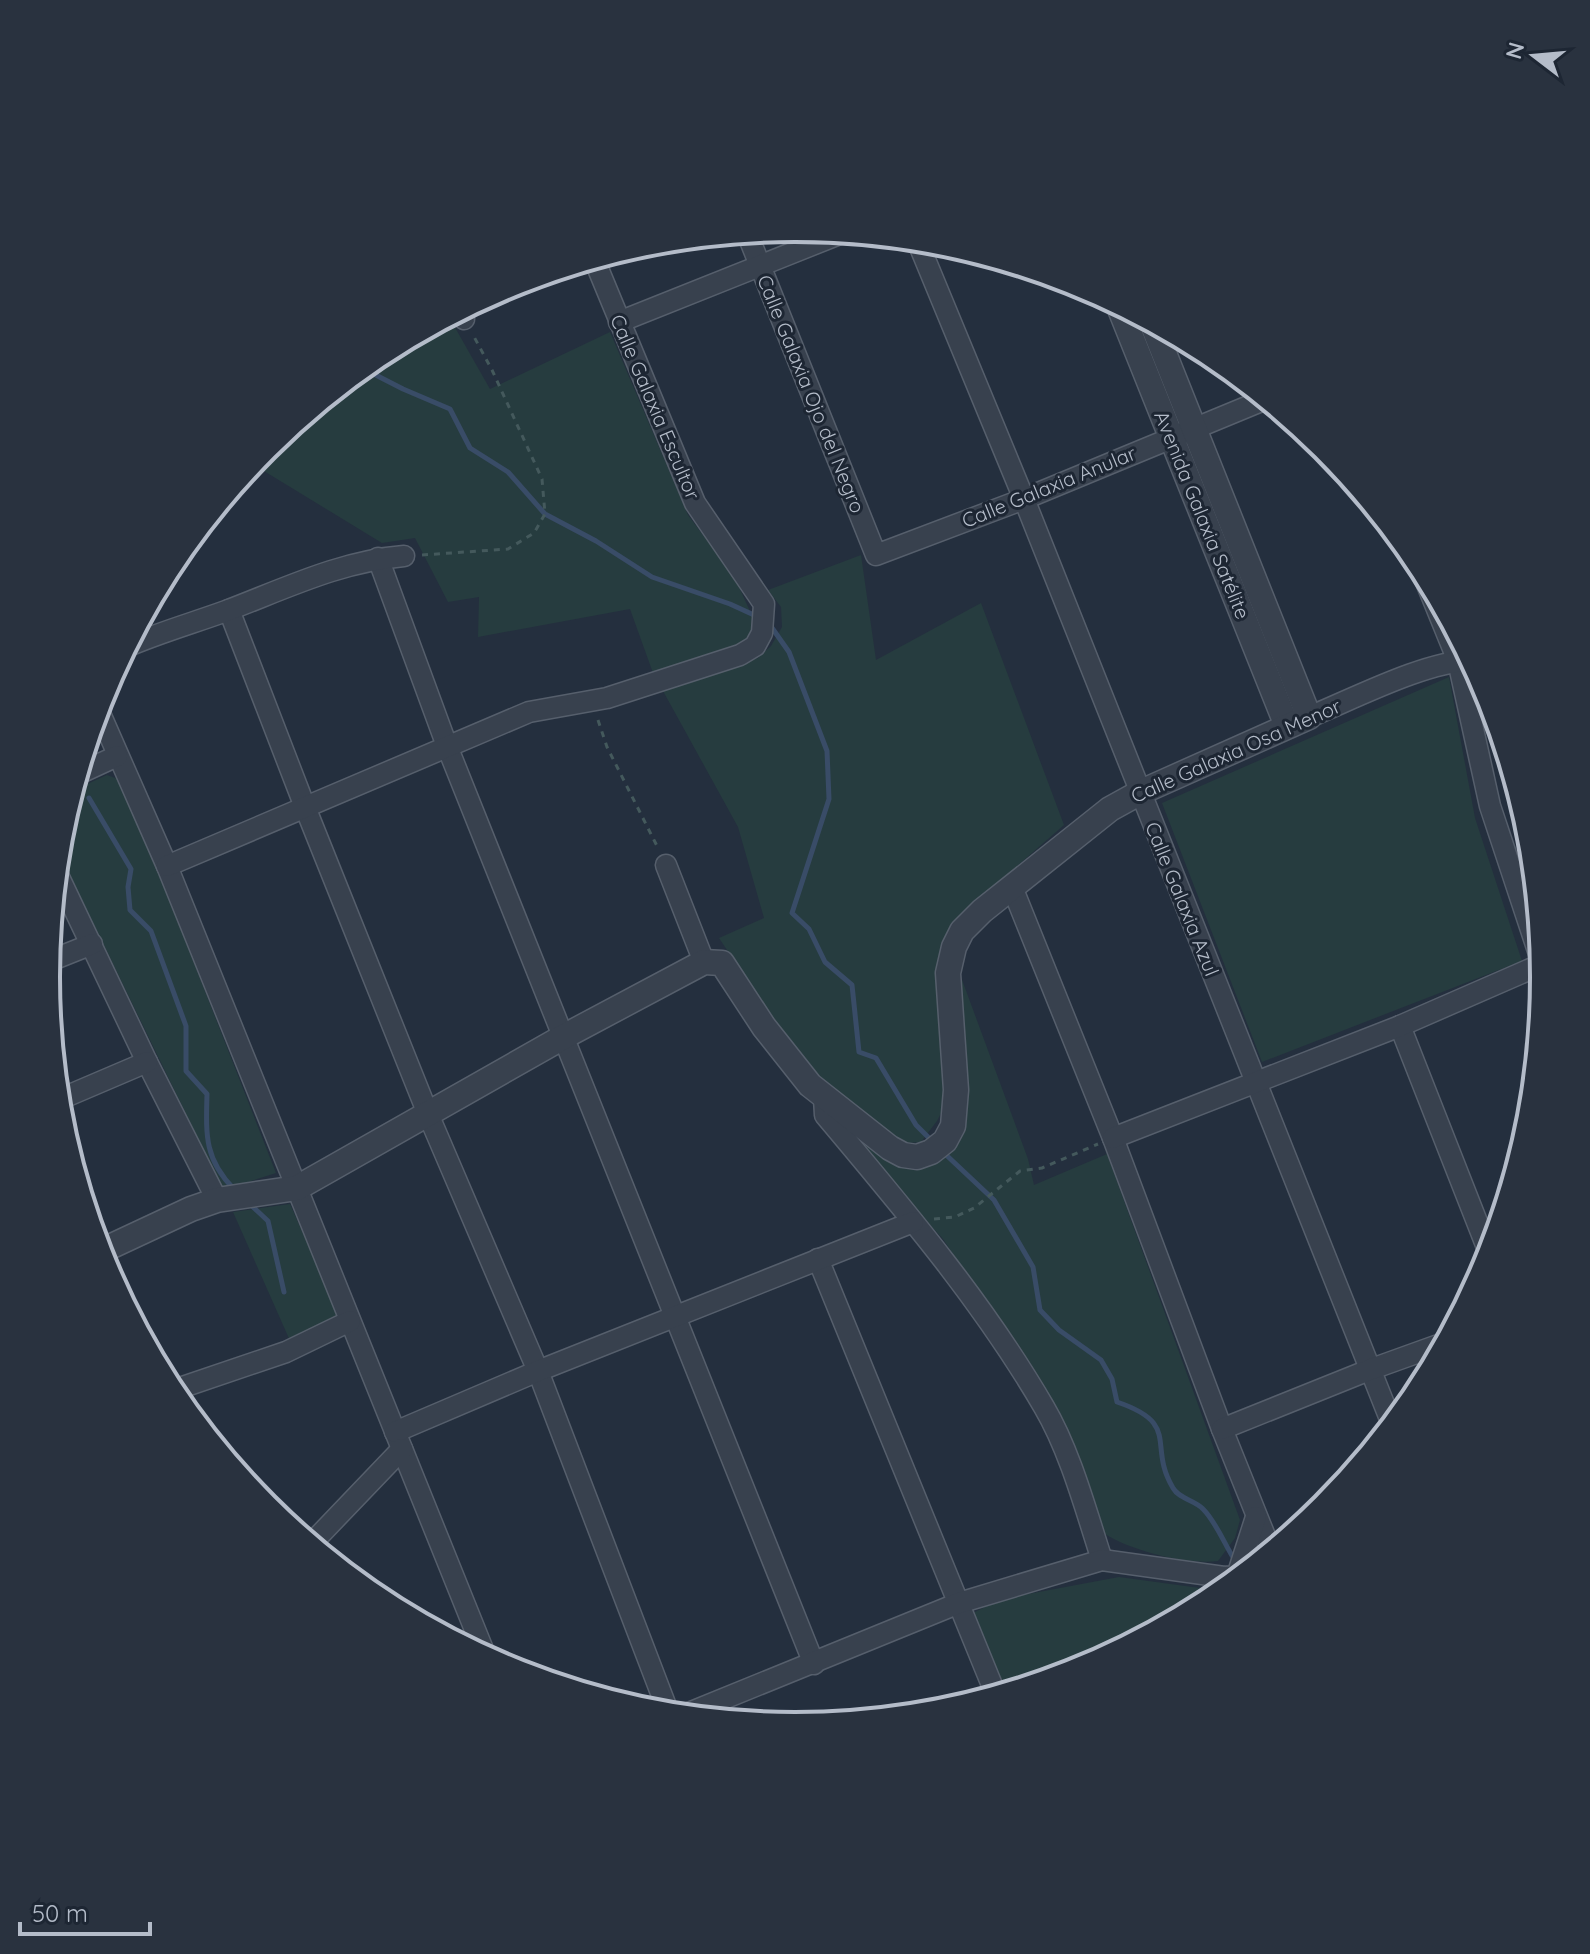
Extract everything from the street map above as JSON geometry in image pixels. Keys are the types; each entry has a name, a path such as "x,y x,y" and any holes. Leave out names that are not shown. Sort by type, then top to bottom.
{"street":[{"path":"619,322 817,243"},
{"name":"Calle Galaxia Ojo del Negro","path":"751,244 876,555"},
{"name":"Calle Galaxia Azul","path":"923,253 1024,499 1387,1412"},
{"name":"Calle Galaxia Escultor","path":"592,701 740,655 755,646 762,633 764,604 695,503 598,269"},
{"name":"Avenida Galaxia Satélite","path":"1125,320 1171,437 1298,722"},
{"name":"Avenida Galaxia Satélite","path":"1158,338 1194,427 1298,722"},
{"name":"Calle Galaxia Anular","path":"876,555 1024,499 1254,404"},
{"path":"141,641 296,582 378,558 404,556"},
{"path":"378,558 447,746 814,1664"},
{"path":"229,610 428,1114 538,1371 664,1700"},
{"name":"Calle Galaxia Osa Menor","path":"704,962 722,963 786,1056 824,1098 903,1155 917,1157 931,1152 945,1141 953,1126 956,1090 948,973 954,947 962,931 1110,809 1139,793 1404,677 1459,662"},
{"path":"1468,682 1490,806 1527,917"},
{"path":"167,866 529,712 592,701"},
{"path":"105,726 167,866 479,1640"},
{"path":"91,768 117,756"},
{"path":"112,1246 217,1200 297,1188 565,1036 704,962 666,865"},
{"path":"1012,887 1113,1138 1266,1541"},
{"path":"65,890 217,1200"},
{"path":"61,956 92,944"},
{"path":"1113,1138 1400,1026 1530,971"},
{"path":"1400,1026 1482,1236"},
{"path":"70,1095 147,1062"},
{"path":"824,1098 825,1115 967,1292 1045,1408 1080,1491 1102,1560"},
{"path":"318,1536 398,1440 538,1371 913,1222"},
{"path":"818,1259 992,1685"},
{"path":"185,1386 286,1352 350,1321"},
{"path":"1222,1429 1430,1348"},
{"path":"1242,1560 1256,1517"},
{"path":"706,1707 959,1603 1102,1560 1219,1576"}],"path":[{"path":"404,556 508,549 534,533 545,514 542,479 492,370 465,321"},
{"path":"592,701 607,747 666,865"},
{"path":"913,1222 955,1217 974,1208 1020,1171 1042,1168 1113,1138"}],"green space":[{"path":"454,326 490,389 610,332 688,515 735,578 753,618 753,629 747,641 653,673 630,609 478,637 479,597 448,602 415,538 382,543 263,470 310,424 348,394 387,366"},
{"path":"861,555 876,660 981,603 1064,825 951,924 940,955 947,1101 921,1142 906,1143 888,1135 811,1076 719,938 764,918 738,827 663,691 758,658 771,646 782,627 781,607 768,590"},
{"path":"1449,677 1475,818 1522,961 1262,1062 1162,803"},
{"path":"107,775 123,781 276,1173 223,1190 68,871 86,785"},
{"path":"961,977 1028,1159 1034,1185 1107,1154 1240,1520 1235,1538 1218,1561 1191,1561 1160,1555 1105,1534 1091,1492 1053,1404 943,1239 886,1178 840,1121 933,1164 955,1147 962,1131 965,1088"},
{"path":"290,1204 341,1319 291,1343 233,1212"},
{"path":"1119,1577 1202,1588 1120,1636 1076,1656 999,1683 971,1614 1001,1599"}],"waterway":[{"path":"375,375 450,409 470,448 508,472 545,514 596,541 652,577 754,615"},
{"path":"770,625 789,652 827,751 829,799 792,913 809,929 825,962 852,985 859,1052 876,1058 916,1125 933,1142"},
{"path":"89,798 131,869 128,887 130,910 151,931 186,1026 186,1071 207,1094 207,1134 212,1156 234,1189"},
{"path":"943,1152 994,1200 1033,1267 1040,1310 1059,1330 1101,1360 1112,1379 1117,1402 1150,1419 1160,1437 1162,1460 1173,1488 1208,1515 1236,1562"},
{"path":"252,1206 268,1221 284,1292"}]}
